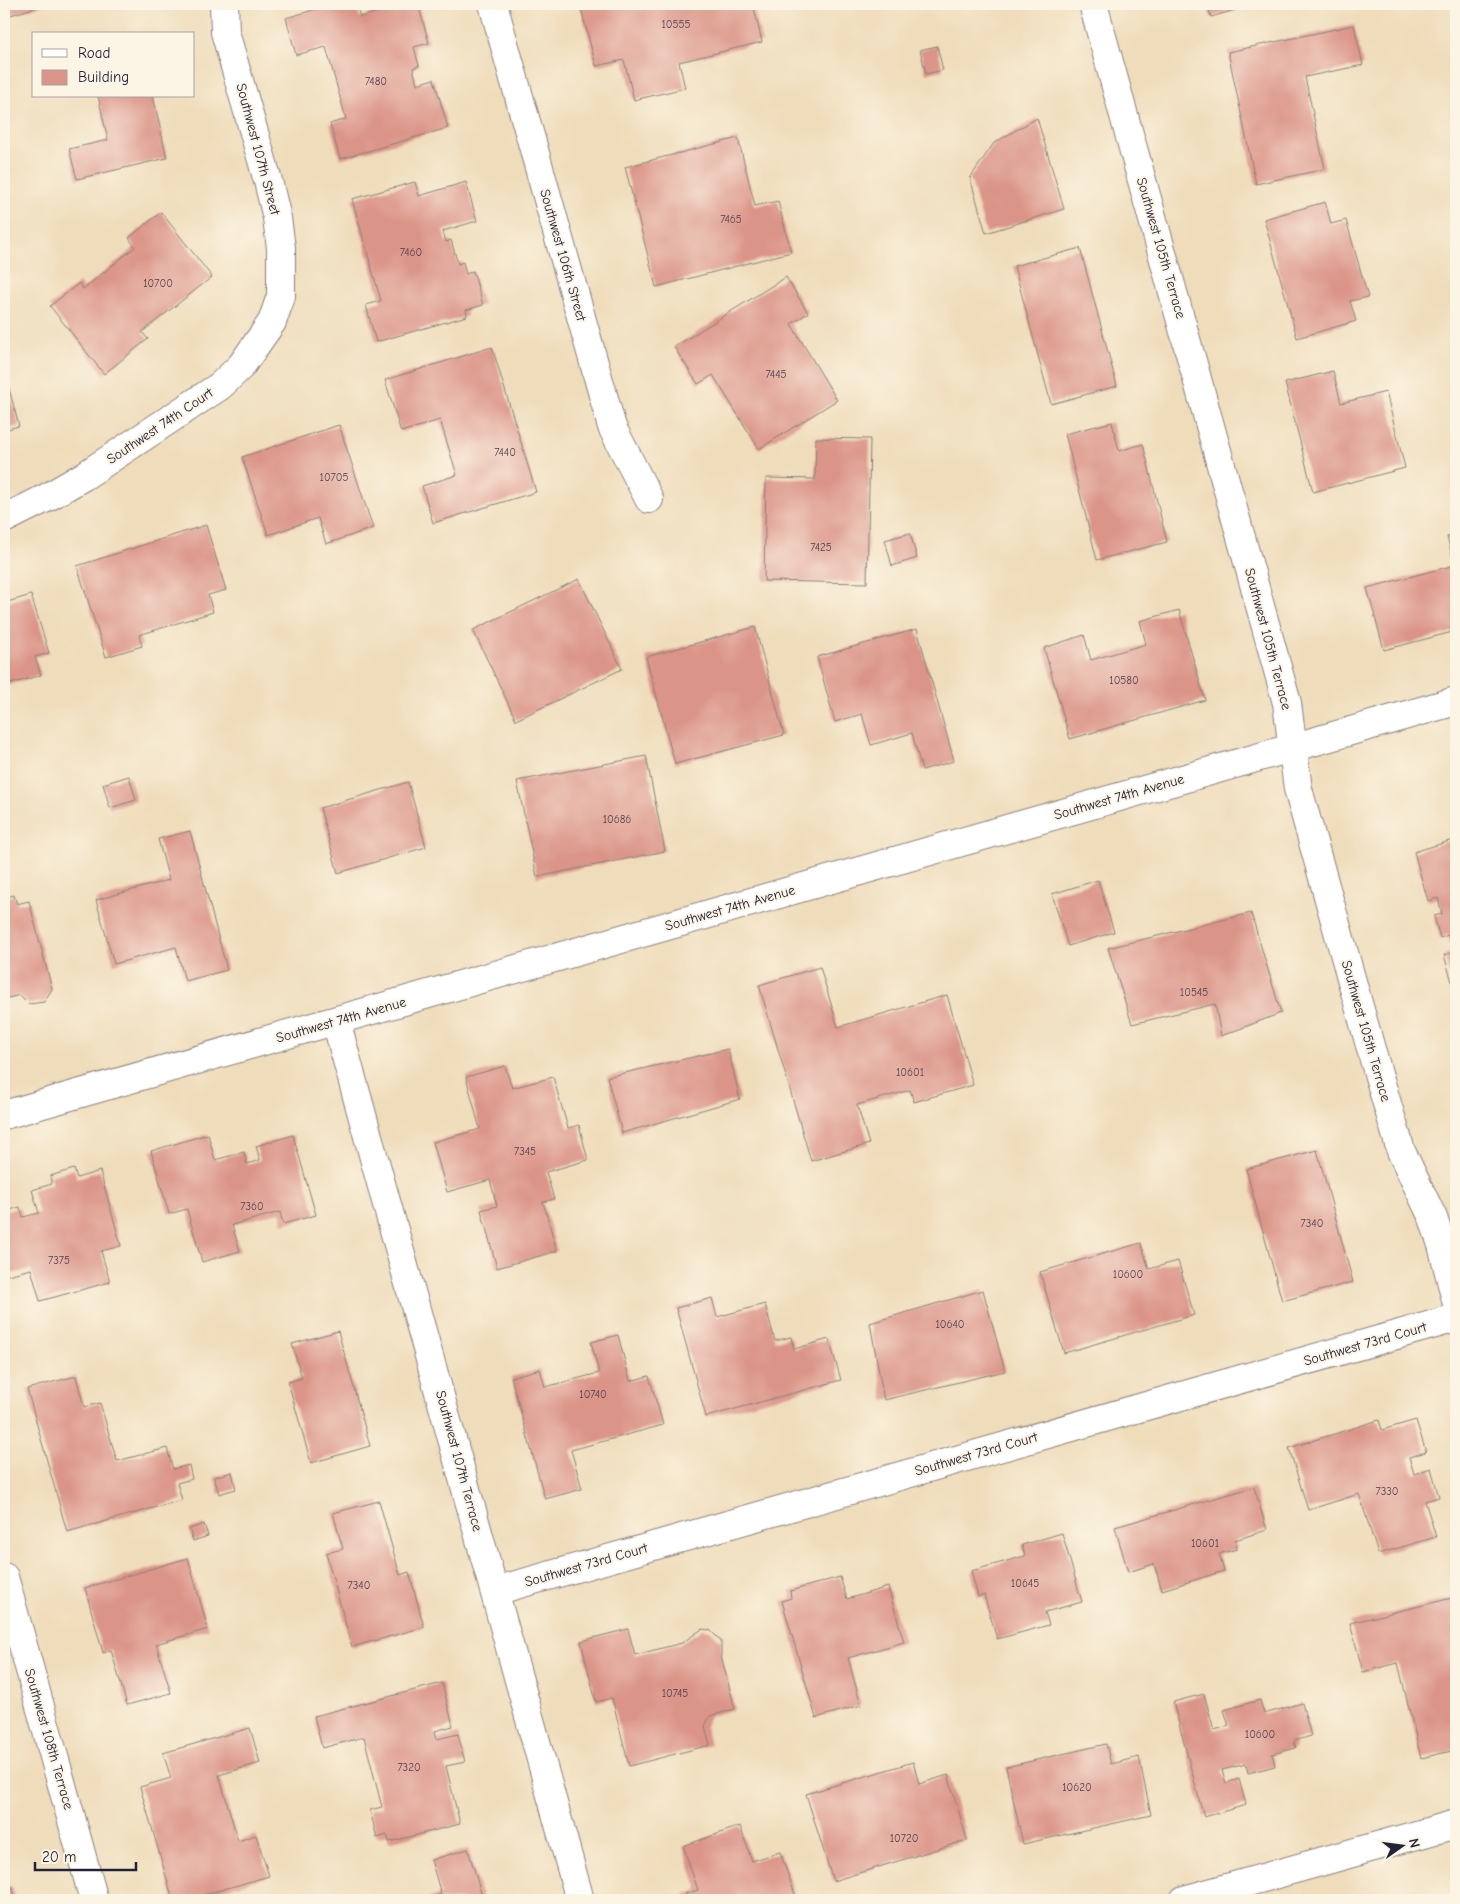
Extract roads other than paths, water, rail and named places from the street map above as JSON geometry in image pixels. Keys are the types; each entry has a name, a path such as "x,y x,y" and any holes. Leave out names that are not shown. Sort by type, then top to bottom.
{"street":[{"name":"Southwest 107th Street","path":"224,4 225,32 277,218 282,248 281,296"},
{"name":"Southwest 106th Street","path":"493,4 612,427 649,499"},
{"name":"Southwest 105th Terrace","path":"1093,4 1288,703 1298,789 1401,1151 1433,1218 1456,1300"},
{"name":"Southwest 74th Court","path":"4,519 84,476 220,386 242,366 257,346 272,322 281,296"},
{"name":"Southwest 74th Avenue","path":"4,1115 1456,701"},
{"name":"Southwest 107th Terrace","path":"336,1021 580,1900"},
{"name":"Southwest 73rd Court","path":"495,1591 1456,1318"},
{"name":"Southwest 108th Terrace","path":"4,1577 94,1900"},
{"path":"1184,1900 1456,1824"}]}
